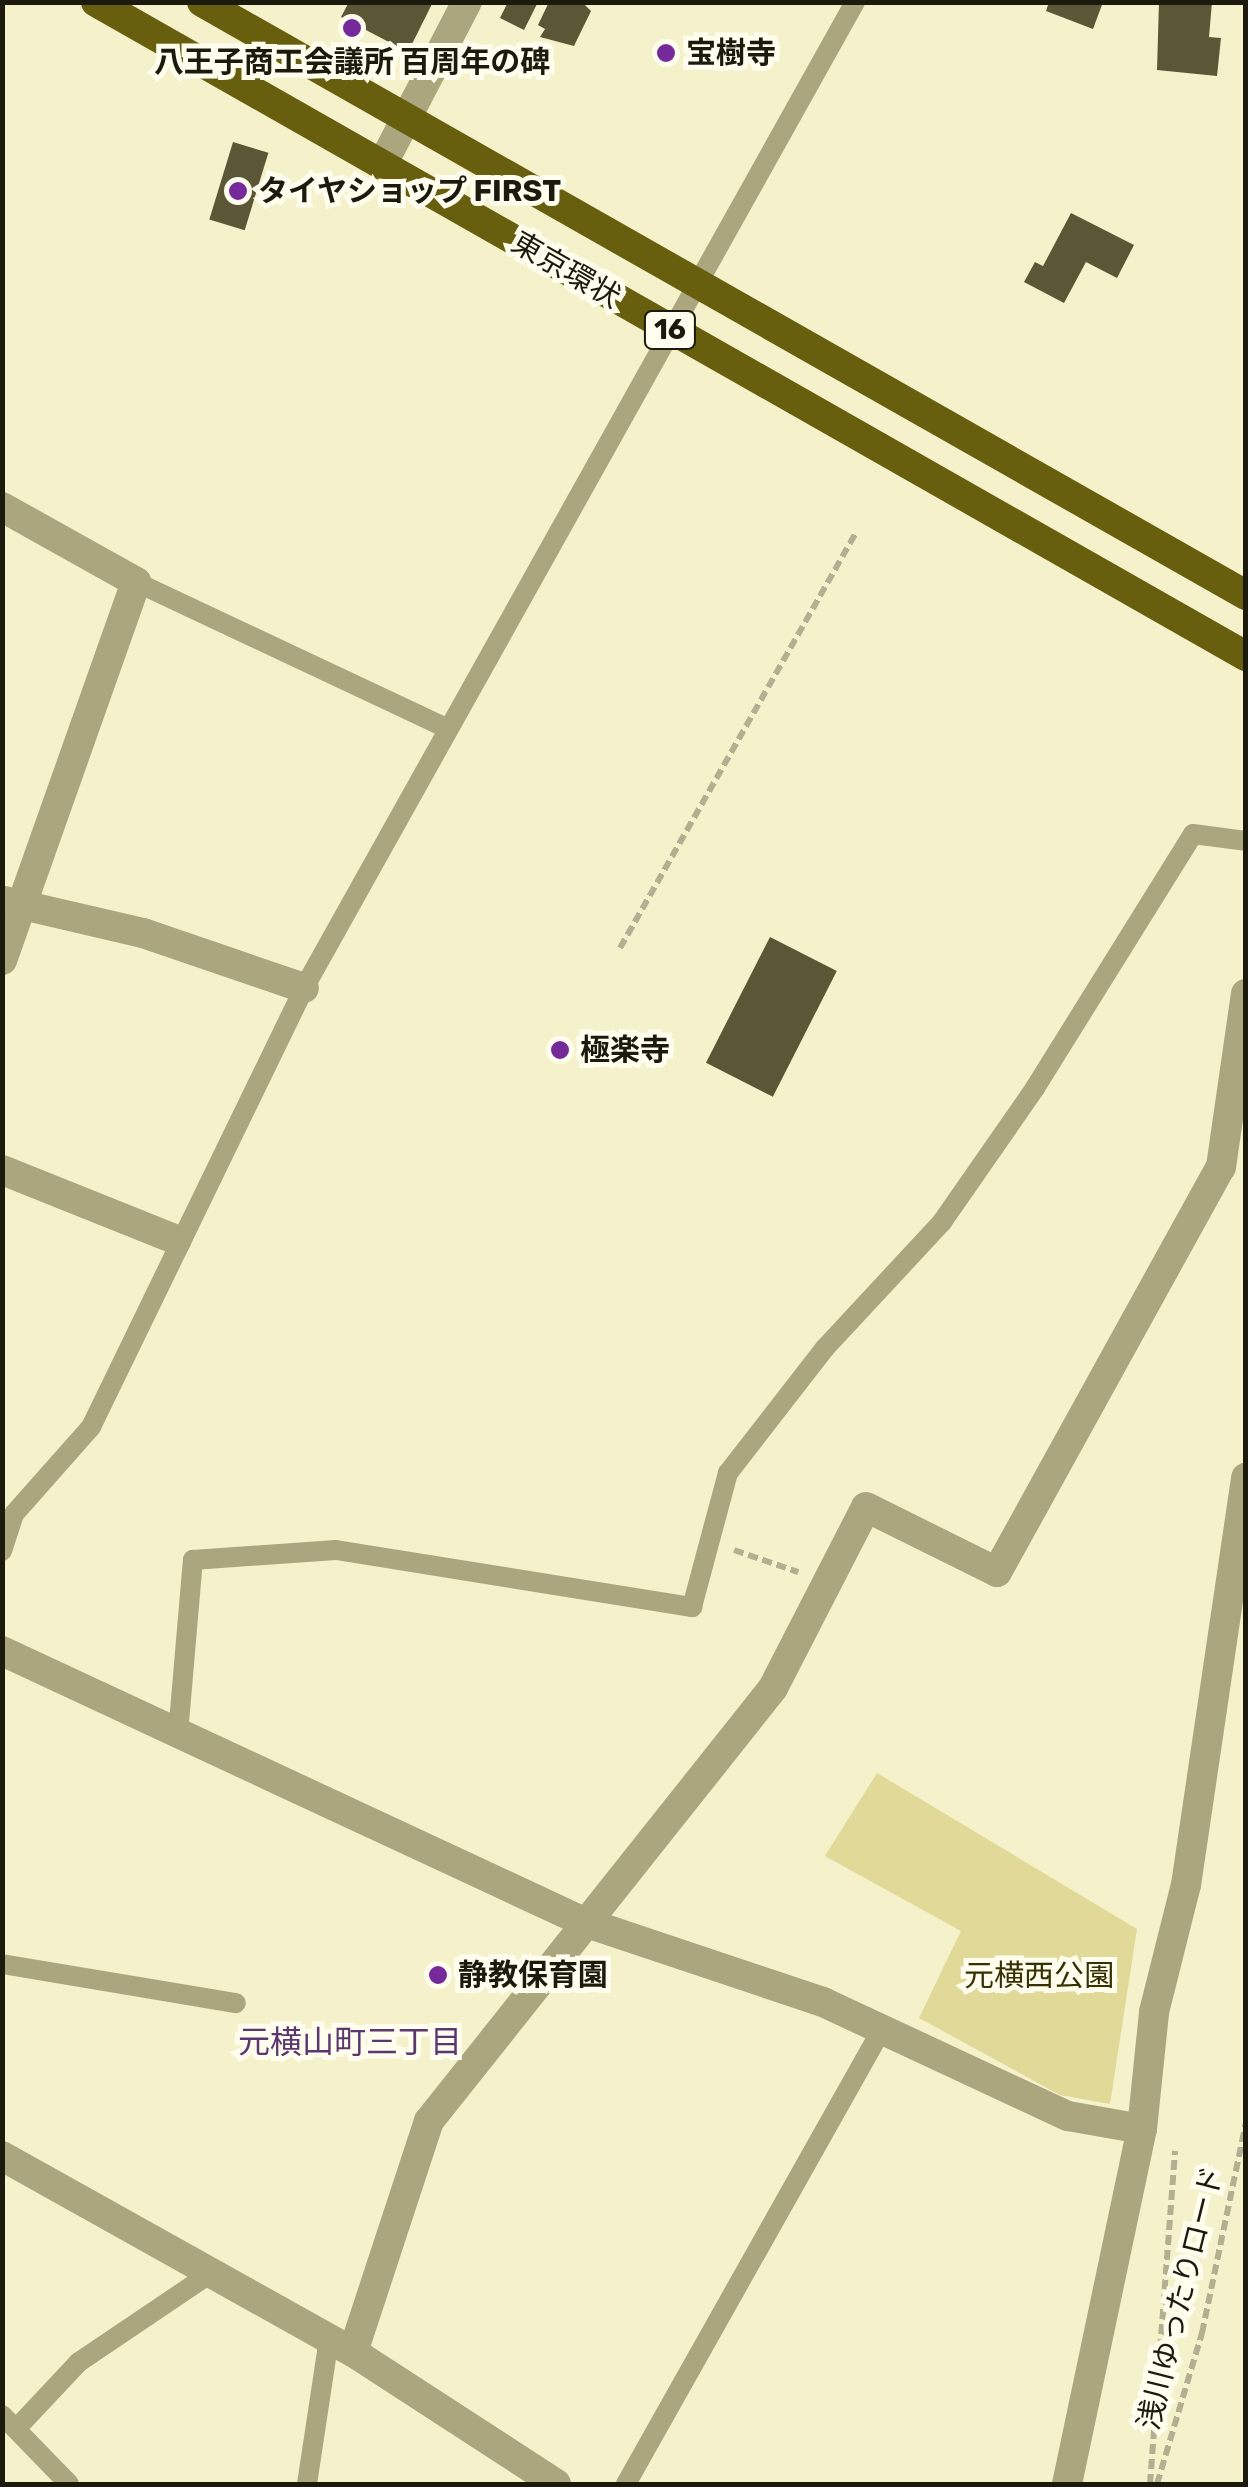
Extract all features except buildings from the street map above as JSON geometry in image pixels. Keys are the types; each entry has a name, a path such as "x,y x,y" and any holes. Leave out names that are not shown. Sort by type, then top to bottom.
{"highway":[{"name":"東京環状","path":"96,2 1246,656"},
{"name":"東京環状","path":"202,2 1246,596"}],"street":[{"path":"382,165 467,2"},
{"path":"2,507 136,582 12,902 2,960"},
{"path":"12,902 143,933 304,988"},
{"path":"341,2346 429,2121 773,1688 866,1507 997,1572 1221,1167 1246,994"},
{"path":"2,1170 178,1240"},
{"path":"1067,2484 1142,2129 1154,2012 1186,1885 1246,1476"},
{"path":"2,1651 584,1922 822,2002 1068,2116 1142,2129"},
{"path":"2,2156 341,2346 556,2484"}],"lane":[{"path":"2,1552 14,1514 91,1427 178,1240 304,988 855,2"},
{"path":"136,582 446,728"},
{"path":"178,1734 193,1560 336,1550 692,1608 728,1473 825,1348 942,1222 1036,1088 1193,834 1246,841"},
{"path":"2,1964 236,2003"},
{"path":"626,2484 882,2029"},
{"path":"69,2484 9,2422 79,2362 212,2273"},
{"path":"307,2484 341,2346"}],"path":[{"path":"620,948 854,534"},
{"path":"709,1542 828,1582"},
{"name":"浅川ゆったりロード","path":"1157,2484 1202,2333 1246,2122"}],"green space":[{"name":"元横西公園","path":"877,1773 1137,1929 1110,2104 1060,2095 919,2018 961,1931 825,1856"}],"place":[{"name":"八王子商工会議所 百周年の碑","path":"352,28"},
{"name":"宝樹寺","path":"666,53"},
{"name":"タイヤショップ FIRST","path":"238,191"},
{"name":"極楽寺","path":"560,1050"},
{"name":"静教保育園","path":"438,1975"}],"district":[{"name":"元横山町三丁目","path":"350,2042"}]}
